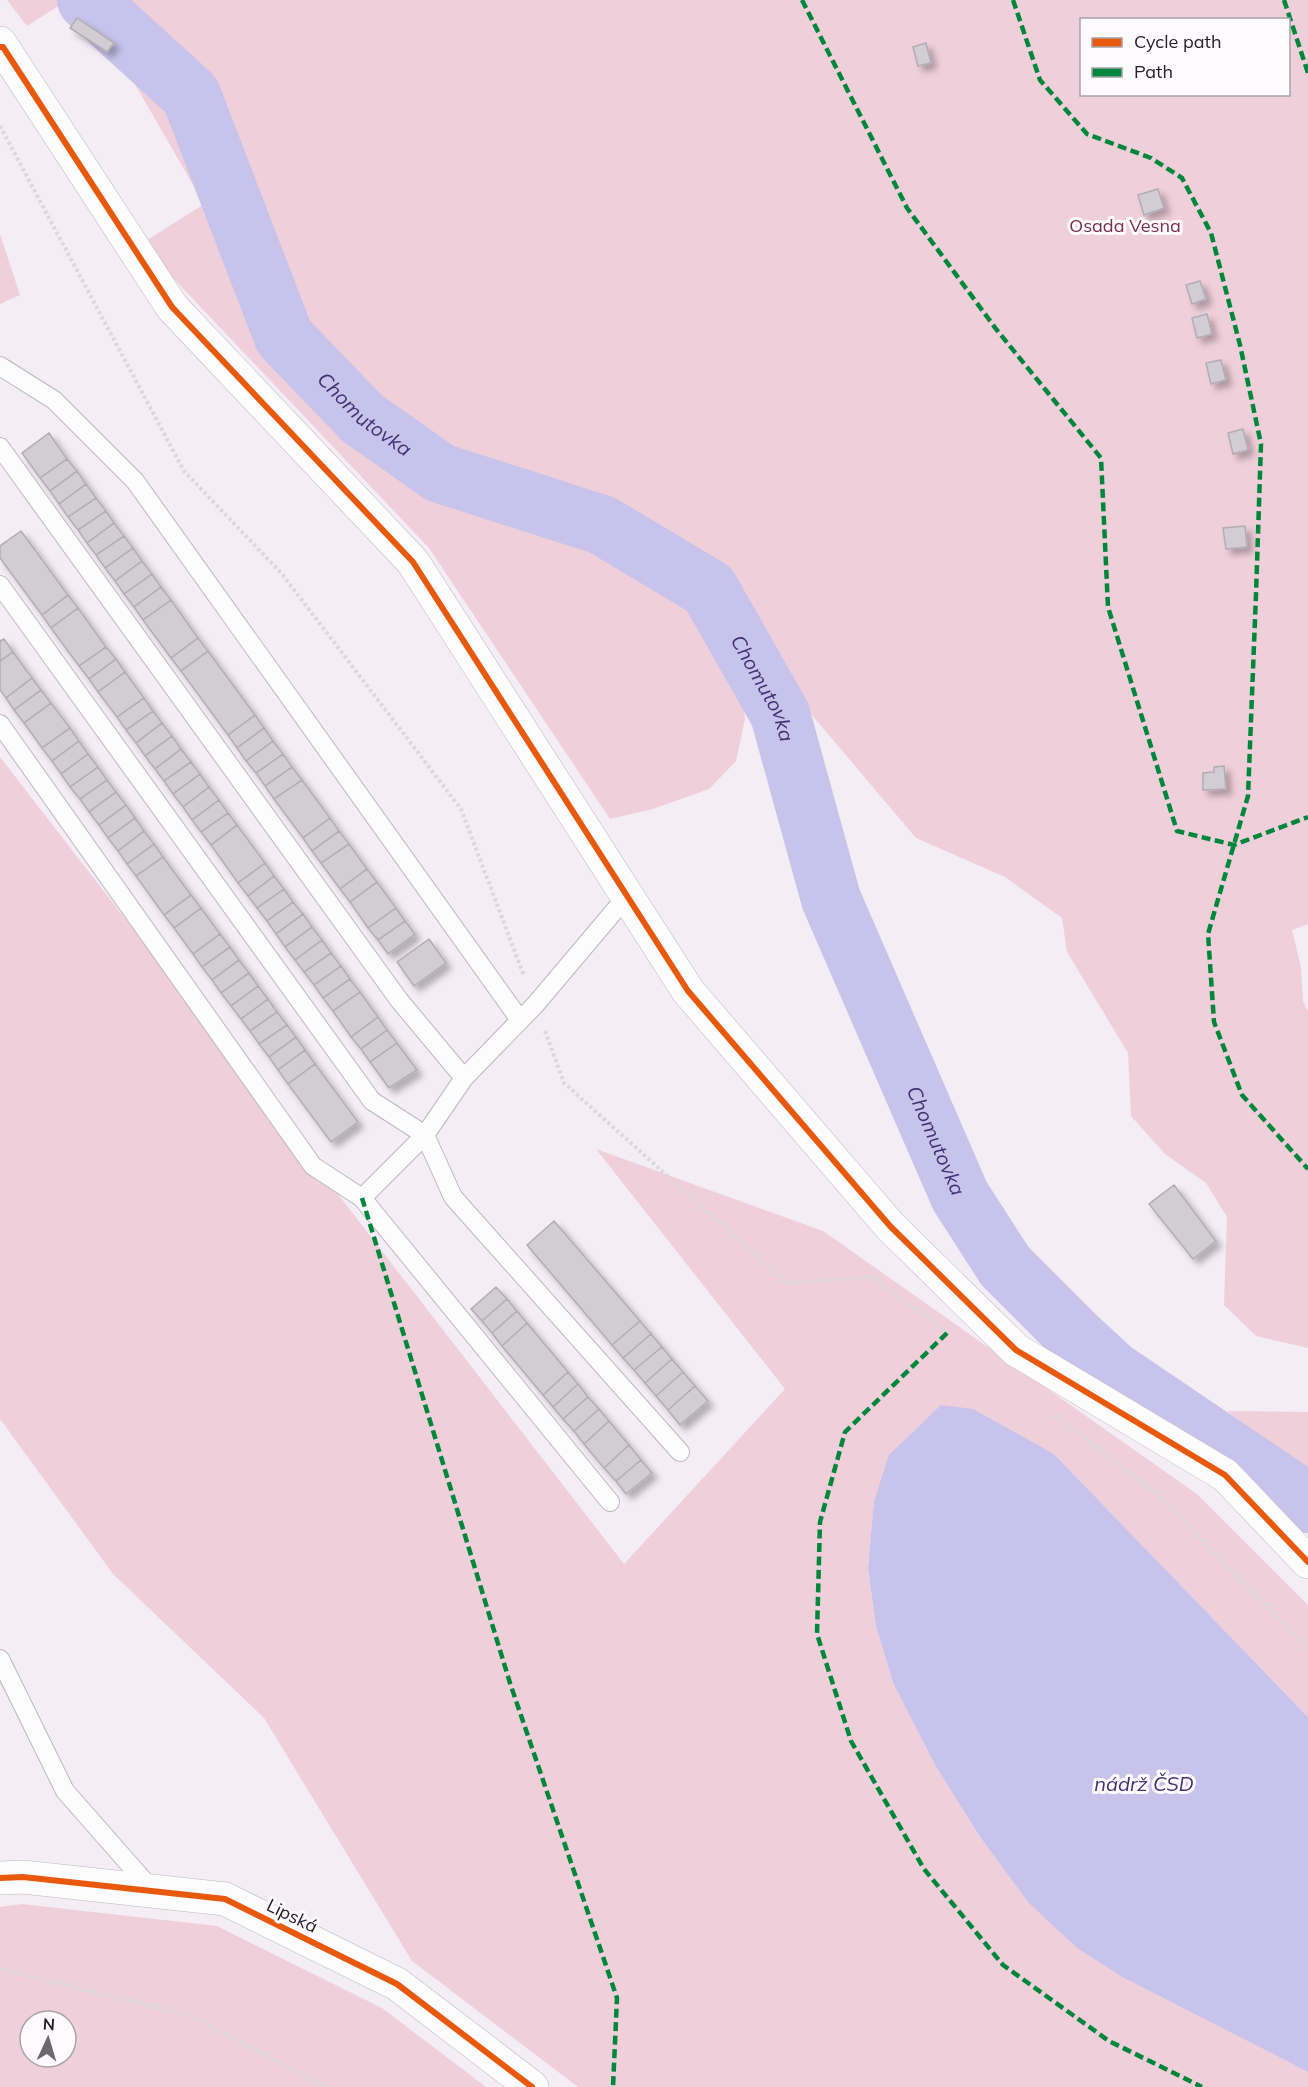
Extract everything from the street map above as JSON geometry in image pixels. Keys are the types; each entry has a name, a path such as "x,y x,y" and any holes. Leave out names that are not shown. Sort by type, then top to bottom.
{"street":[{"path":"0,43 172,307 413,562 688,991 890,1226 1016,1350 1225,1475 1308,1562"},
{"name":"Lipská","path":"0,1878 23,1877 225,1899 397,1984 532,2087"}],"lane":[{"path":"0,366 54,400 135,482 520,1020"},
{"path":"0,447 399,1000 464,1078"},
{"path":"0,585 372,1101 425,1135 453,1197 680,1452"},
{"path":"0,724 313,1166 362,1198 610,1502"},
{"path":"362,1198 425,1135 464,1078 535,1005 627,896"},
{"path":"0,1659 65,1791 154,1892"}],"path":[{"path":"0,126 184,471 282,574 461,809 564,1083 787,1282 872,1277 956,1340"},
{"path":"1051,1412 1154,1491 1308,1648"},
{"path":"0,1969 189,2015 326,2087"}],"green space":[{"path":"7,0 68,0 27,26"},
{"name":"Osada Vesna","path":"68,0 1308,0 1308,924 1292,930 1301,967 1303,1001 1308,1011 1308,1348 1256,1336 1224,1305 1227,1217 1206,1183 1165,1154 1131,1116 1128,1053 1067,952 1062,918 1005,877 916,838 767,662 743,698 745,719 736,761 709,789 653,809 610,819 429,548 141,244 204,204 136,86 163,47"},
{"path":"0,234 20,295 0,304"},
{"path":"0,757 624,1564 785,1389 596,1149 823,1231 1197,1494 1308,1605 1308,1717 1054,1454 874,1501 868,1568 876,1627 894,1685 935,1765 980,1837 1028,1902 1124,1978 1308,2072 1308,2087 578,2087 412,1961 264,1718 113,1574 0,1419"},
{"path":"1227,1411 1308,1412 1308,1476"},
{"path":"22,1904 217,1926 382,2008 486,2087 0,2087 0,1907"}],"water":[{"name":"nádrž ČSD","path":"941,1405 973,1409 1054,1454 1308,1717 1308,2072 1124,1978 1077,1948 1028,1902 980,1837 935,1765 894,1685 876,1627 868,1568 874,1501 889,1455"}],"building":[{"path":"77,18 114,43 107,52 70,28"},
{"path":"926,43 931,63 918,66 913,47"},
{"path":"1158,189 1164,208 1144,215 1138,195"},
{"path":"1200,281 1206,299 1192,304 1186,285"},
{"path":"1207,314 1212,334 1197,338 1192,318"},
{"path":"1221,360 1226,380 1211,384 1206,363"},
{"path":"1243,429 1248,450 1233,454 1228,433"},
{"path":"49,433 67,459 40,478 22,453"},
{"path":"67,459 77,471 50,491 40,478"},
{"path":"77,471 86,484 59,504 50,491"},
{"path":"86,484 96,498 68,517 59,504"},
{"path":"96,498 106,511 78,530 68,517"},
{"path":"106,511 114,523 87,543 78,530"},
{"path":"114,523 124,536 96,555 87,543"},
{"path":"1245,526 1247,547 1226,549 1223,528"},
{"path":"21,531 68,595 42,615 0,558 0,546"},
{"path":"124,536 133,548 105,568 96,555"},
{"path":"133,548 142,561 115,581 105,568"},
{"path":"142,561 152,574 124,594 115,581"},
{"path":"152,574 161,587 134,607 124,594"},
{"path":"161,587 171,600 143,620 134,607"},
{"path":"68,595 78,608 51,628 42,615"},
{"path":"171,600 198,638 171,658 143,620"},
{"path":"78,608 106,647 79,666 51,628"},
{"path":"198,638 208,651 181,671 171,658"},
{"path":"4,639 13,652 0,661 0,641"},
{"path":"106,647 116,659 89,679 79,666"},
{"path":"208,651 255,715 228,735 181,671"},
{"path":"13,652 32,678 6,698 0,690 0,661"},
{"path":"116,659 125,672 98,692 89,679"},
{"path":"125,672 144,698 117,717 98,692"},
{"path":"32,678 41,690 14,710 6,698"},
{"path":"41,690 51,703 24,723 14,710"},
{"path":"144,698 153,711 126,730 117,717"},
{"path":"51,703 70,728 42,748 24,723"},
{"path":"153,711 162,723 136,743 126,730"},
{"path":"255,715 264,728 237,748 228,735"},
{"path":"162,723 172,736 145,756 136,743"},
{"path":"70,728 79,741 52,761 42,748"},
{"path":"264,728 273,741 246,761 237,748"},
{"path":"172,736 181,749 155,769 145,756"},
{"path":"79,741 88,754 61,774 52,761"},
{"path":"273,741 283,754 256,773 246,761"},
{"path":"181,749 191,762 164,781 155,769"},
{"path":"88,754 98,767 70,787 61,774"},
{"path":"283,754 292,767 265,786 256,773"},
{"path":"191,762 200,774 173,794 164,781"},
{"path":"1224,766 1226,789 1203,790 1203,773 1214,772 1214,767"},
{"path":"98,767 107,780 80,799 70,787"},
{"path":"292,767 302,780 274,799 265,786"},
{"path":"200,774 209,787 183,807 173,794"},
{"path":"107,780 116,792 89,812 80,799"},
{"path":"302,780 330,818 303,838 274,799"},
{"path":"209,787 219,800 192,820 183,807"},
{"path":"116,792 126,805 99,825 89,812"},
{"path":"219,800 228,813 201,832 192,820"},
{"path":"126,805 135,818 108,838 99,825"},
{"path":"228,813 237,825 211,845 201,832"},
{"path":"135,818 144,831 118,851 108,838"},
{"path":"330,818 339,831 312,851 303,838"},
{"path":"237,825 265,863 238,883 211,845"},
{"path":"144,831 154,844 127,864 118,851"},
{"path":"339,831 349,844 321,863 312,851"},
{"path":"154,844 163,857 136,876 127,864"},
{"path":"349,844 367,869 340,889 321,863"},
{"path":"163,857 191,895 164,915 136,876"},
{"path":"265,863 274,876 248,896 238,883"},
{"path":"367,869 377,882 350,902 340,889"},
{"path":"274,876 284,889 257,908 248,896"},
{"path":"377,882 396,908 368,928 350,902"},
{"path":"284,889 293,902 267,921 257,908"},
{"path":"191,895 201,908 174,928 164,915"},
{"path":"293,902 303,914 276,934 267,921"},
{"path":"201,908 220,934 193,954 174,928"},
{"path":"396,908 405,921 378,940 368,928"},
{"path":"303,914 312,927 285,947 276,934"},
{"path":"405,921 415,934 388,954 378,940"},
{"path":"312,927 322,940 295,960 285,947"},
{"path":"220,934 230,947 202,967 193,954"},
{"path":"429,939 446,963 414,986 397,962"},
{"path":"322,940 331,953 304,972 295,960"},
{"path":"230,947 239,960 212,980 202,967"},
{"path":"331,953 341,966 314,985 304,972"},
{"path":"239,960 249,973 221,993 212,980"},
{"path":"341,966 350,979 323,998 314,985"},
{"path":"249,973 258,986 231,1006 221,993"},
{"path":"350,979 360,992 333,1011 323,998"},
{"path":"258,986 268,999 241,1019 231,1006"},
{"path":"360,992 378,1017 351,1037 333,1011"},
{"path":"268,999 277,1012 250,1031 241,1019"},
{"path":"277,1012 287,1025 259,1044 250,1031"},
{"path":"378,1017 387,1030 361,1049 351,1037"},
{"path":"287,1025 296,1037 269,1057 259,1044"},
{"path":"387,1030 397,1043 370,1062 361,1049"},
{"path":"296,1037 305,1050 278,1070 269,1057"},
{"path":"397,1043 417,1070 389,1088 370,1062"},
{"path":"305,1050 315,1064 288,1084 278,1070"},
{"path":"315,1064 358,1122 331,1142 288,1084"},
{"path":"1174,1185 1216,1241 1193,1259 1149,1204"},
{"path":"554,1221 640,1321 612,1345 527,1245"},
{"path":"496,1287 507,1299 482,1321 471,1309"},
{"path":"507,1299 517,1311 492,1333 482,1321"},
{"path":"517,1311 527,1323 502,1346 492,1333"},
{"path":"640,1321 651,1334 623,1358 612,1345"},
{"path":"527,1323 568,1372 543,1395 502,1346"},
{"path":"651,1334 662,1347 634,1370 623,1358"},
{"path":"662,1347 672,1359 645,1383 634,1370"},
{"path":"672,1359 683,1372 656,1396 645,1383"},
{"path":"568,1372 578,1384 553,1407 543,1395"},
{"path":"683,1372 695,1386 668,1410 656,1396"},
{"path":"578,1384 588,1397 563,1419 553,1407"},
{"path":"695,1386 708,1401 680,1425 668,1410"},
{"path":"588,1397 599,1409 574,1431 563,1419"},
{"path":"599,1409 609,1421 584,1444 574,1431"},
{"path":"609,1421 629,1445 604,1468 584,1444"},
{"path":"629,1445 641,1460 616,1481 604,1468"},
{"path":"641,1460 652,1473 626,1494 616,1481"}],"waterway":[{"name":"Chomutovka","path":"87,0 191,95 284,337 362,418 440,473 602,525 709,589 780,714 831,899 960,1196 1005,1266 1113,1371 1308,1503"}],"marked path":[{"path":"802,0 907,208 996,329 1101,458 1108,607 1177,831 1234,845 1308,817"},
{"path":"1013,0 1040,80 1087,134 1151,158 1182,178 1211,233 1240,345 1261,444 1256,594 1248,796 1208,934 1214,1022 1242,1095 1308,1169"},
{"path":"1284,0 1290,18"},
{"path":"1290,18 1308,73"},
{"path":"362,1198 510,1683 617,1998 613,2087"},
{"path":"947,1333 845,1432 820,1522 817,1634 851,1741 924,1869 1003,1965 1109,2041 1202,2087"}],"cycle path":[{"path":"0,47 3,47 172,307 413,562 688,991 890,1226 1016,1350 1225,1475 1308,1562"},
{"path":"0,1878 23,1877 225,1899 397,1984 532,2087"}]}
